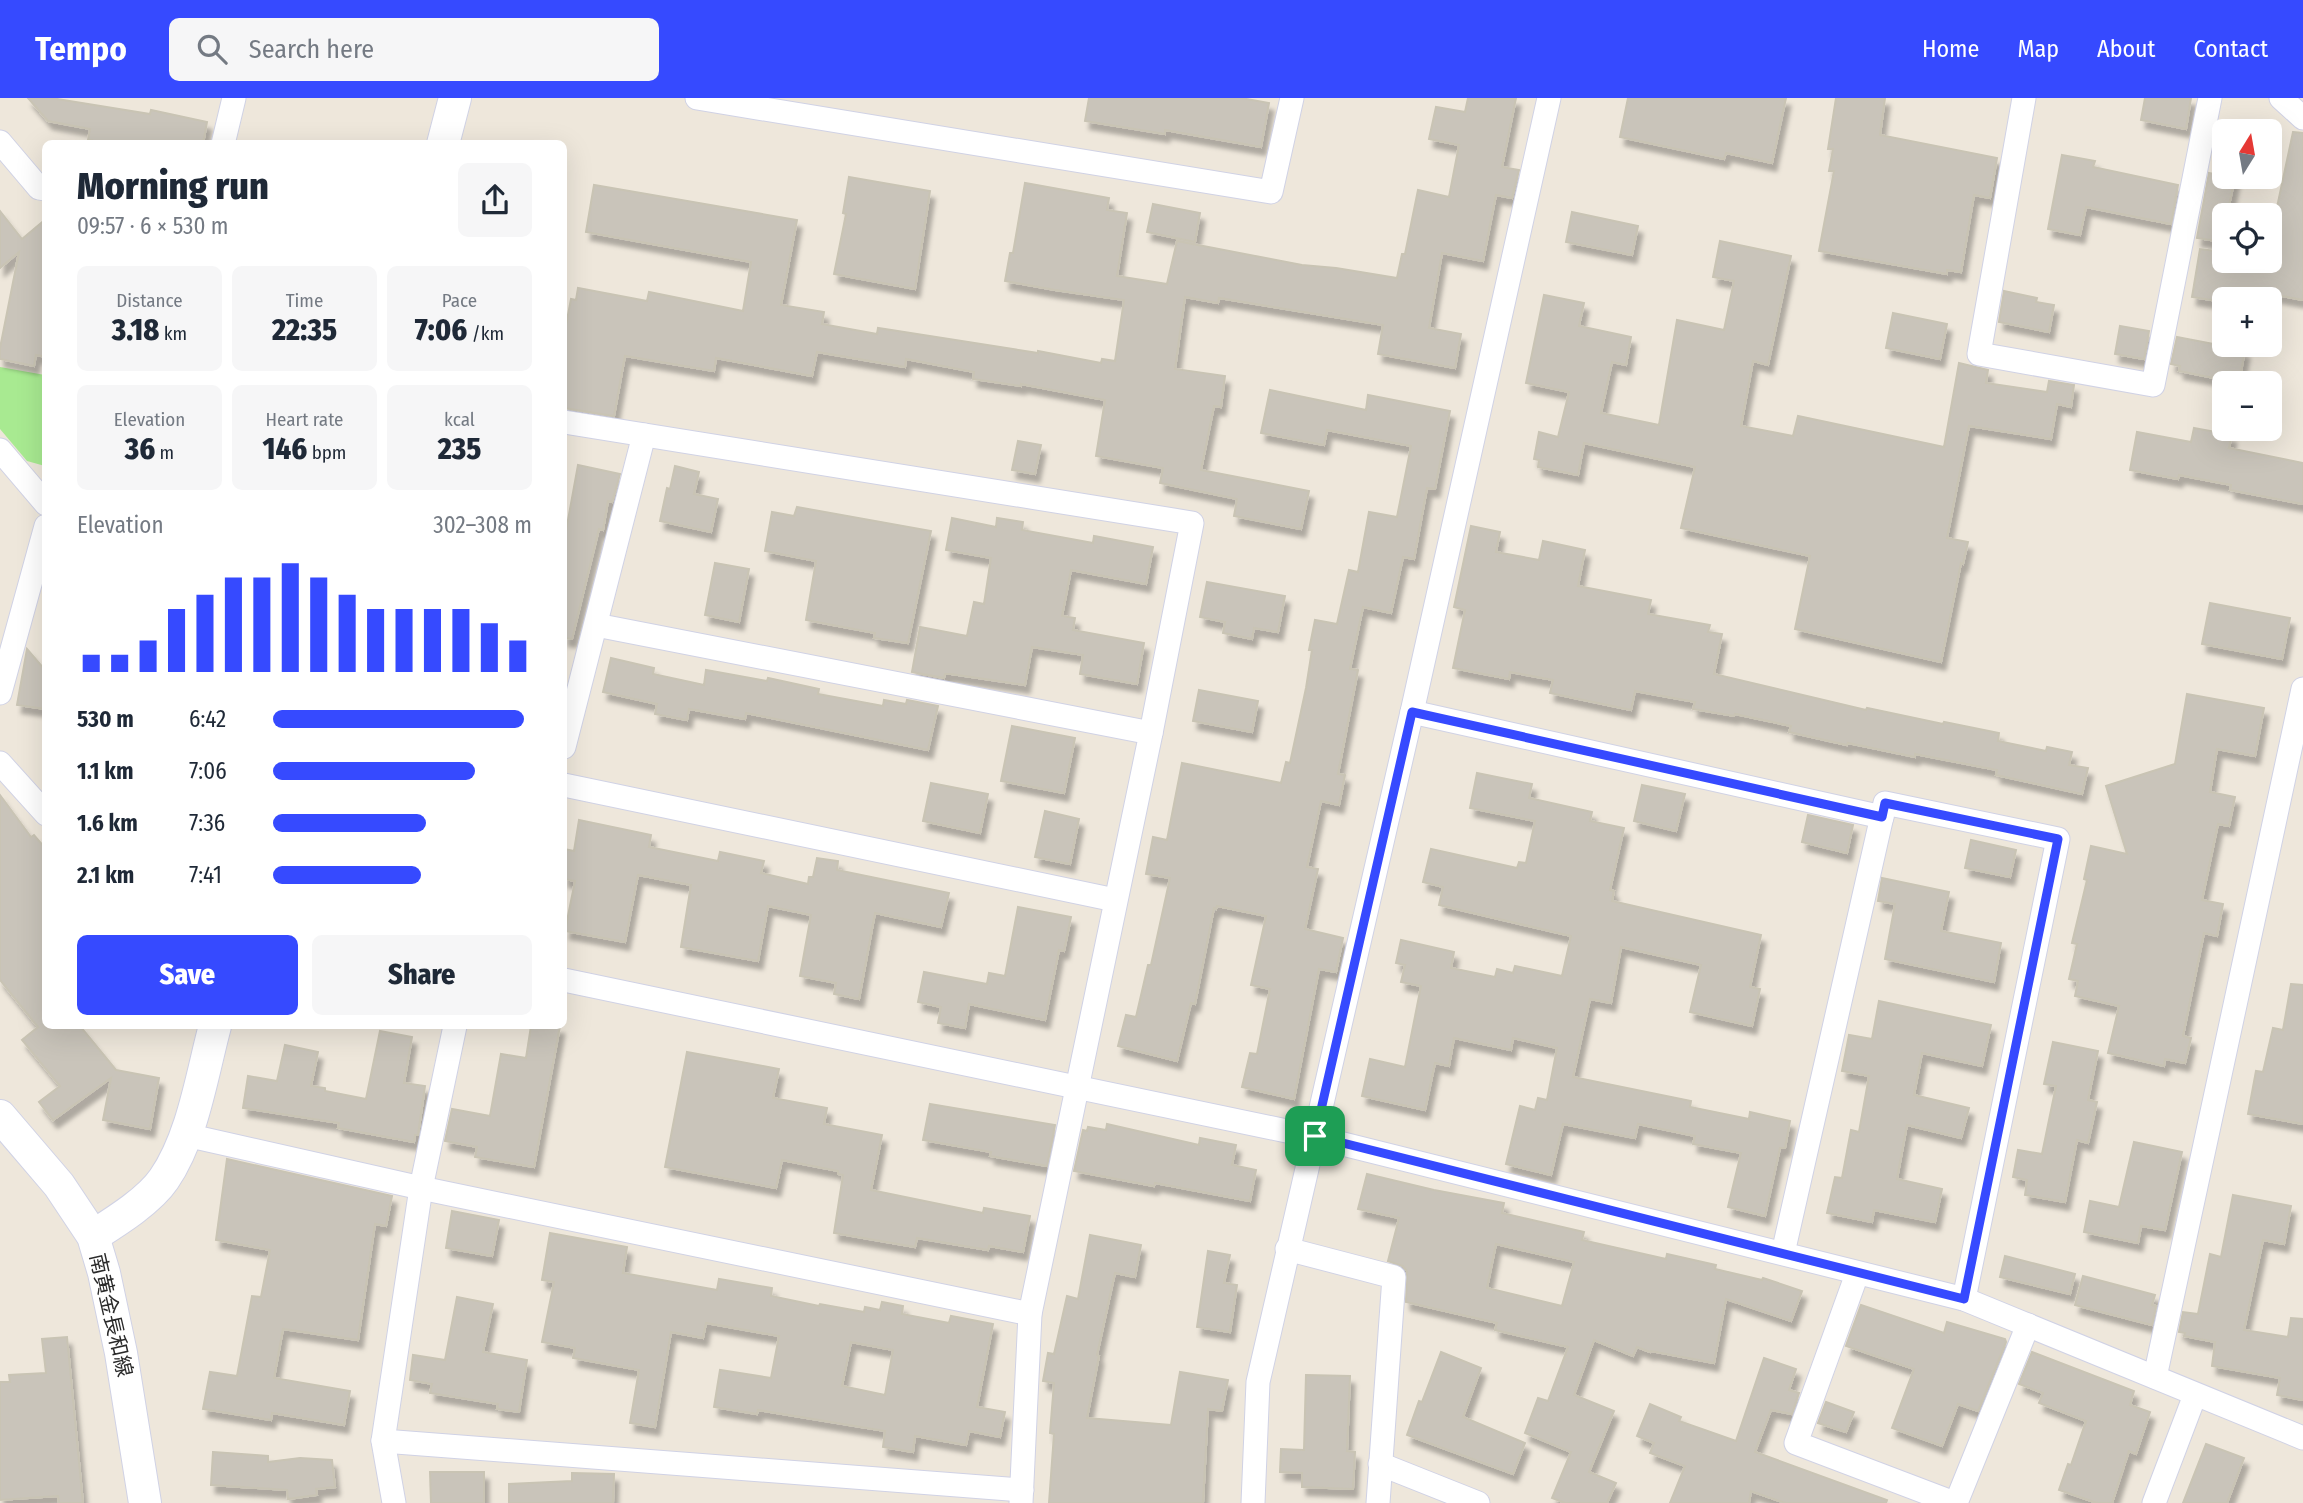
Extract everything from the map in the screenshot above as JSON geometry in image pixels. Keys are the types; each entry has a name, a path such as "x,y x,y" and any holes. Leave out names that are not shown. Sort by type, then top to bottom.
{"main road":[{"path":"444,140 455,98"},
{"path":"93,1236 129,1213 164,1180 186,1135 214,1029"},
{"name":"南黄金長和線","path":"0,1116 58,1185 93,1236 121,1353 145,1503"}],"street":[{"path":"224,140 234,98"},
{"path":"698,98 1272,192 1292,98"},
{"path":"1253,1503 1258,1382 1412,712 1549,98"},
{"path":"2024,98 1979,354 2153,385 2210,98"},
{"path":"2281,98 2303,118"},
{"path":"0,142 42,189"},
{"path":"383,1441 1022,1497 1030,1314 1192,523 567,422"},
{"path":"567,736 645,435"},
{"path":"0,450 42,499"},
{"path":"0,693 42,541"},
{"path":"596,625 1151,733"},
{"path":"2155,1377 2303,689"},
{"path":"1412,712 1882,817"},
{"path":"0,763 42,810"},
{"path":"567,786 1115,900"},
{"path":"1783,1254 1885,803 2058,839 1964,1299"},
{"path":"567,981 1315,1136 1964,1299 2303,1438"},
{"path":"394,1503 383,1441 421,1188 454,1029"},
{"path":"186,1135 421,1188 1030,1314"},
{"path":"1287,1249 1394,1276 1378,1503"},
{"path":"1857,1274 1796,1443 1955,1503 2028,1325"},
{"path":"2154,1503 2195,1395"},
{"path":"1380,1464 1478,1503"}],"green space":[{"path":"0,367 42,374 42,465 27,461 0,429"}],"building":[{"path":"28,98 51,98 150,114 151,110 207,122 204,140 88,140 90,129 48,121"},
{"path":"1089,98 1241,98 1269,103 1261,147 1165,130 1165,134 1085,121"},
{"path":"1468,98 1516,98 1502,167 1519,170 1512,198 1496,195 1483,261 1442,253 1429,328 1461,334 1455,368 1378,354 1383,325 1219,298 1218,303 1185,297 1175,369 1225,376 1221,407 1214,406 1201,470 1309,491 1301,529 1234,516 1237,499 1160,483 1163,468 1096,456 1105,400 1021,384 973,379 974,372 906,359 905,367 817,352 812,376 716,358 714,371 625,356 614,416 567,408 567,320 571,299 576,300 578,288 647,301 649,292 743,311 751,262 586,232 594,185 797,220 781,305 824,312 822,324 877,334 878,328 1101,363 1102,359 1115,361 1124,300 1005,281 1010,253 1013,253 1025,183 1109,198 1107,210 1127,213 1117,276 1167,284 1177,241 1302,265 1397,278 1402,254 1405,254 1418,190 1449,197 1459,145 1429,139 1436,107 1465,112"},
{"path":"1628,98 1786,98 1772,163 1726,153 1724,159 1620,137"},
{"path":"1836,98 1885,98 1880,135 1997,158 1990,198 1974,195 1961,272 1947,270 1947,274 1819,251 1834,171 1829,171 1833,149 1828,149"},
{"path":"2145,98 2191,98 2186,129 2141,120"},
{"path":"2293,132 2303,133 2303,300 2282,296 2282,287 2212,287 2212,300 2192,297 2200,249 2212,250 2212,273 2282,273 2282,203 2278,203"},
{"path":"2062,155 2095,161 2093,167 2178,185 2171,224 2086,207 2080,235 2048,229"},
{"path":"2209,173 2212,174 2212,189 2233,189 2230,203 2212,203 2212,240 2197,238"},
{"path":"849,177 930,191 915,289 834,274 846,214 843,213"},
{"path":"1153,204 1200,213 1195,242 1147,232"},
{"path":"0,211 22,239 42,222 42,356 36,355 34,366 0,359 19,252 0,268"},
{"path":"1572,212 1638,226 1632,255 1566,242"},
{"path":"1720,241 1791,256 1768,365 1753,361 1741,426 1793,436 1798,416 1944,447 1959,363 1988,370 1986,383 2047,392 2049,381 2074,385 2071,407 2057,404 2051,439 1969,426 1947,538 1968,542 1963,564 1961,563 1941,662 1795,629 1810,556 1681,528 1695,467 1584,443 1578,475 1538,467 1539,460 1534,459 1539,432 1558,437 1569,392 1526,383 1544,295 1584,303 1579,326 1631,337 1626,365 1612,362 1601,413 1659,425 1677,320 1724,330 1734,281 1713,277"},
{"path":"2004,291 2037,298 2036,302 2054,305 2049,332 1999,322"},
{"path":"1893,313 1947,324 1940,359 1886,348"},
{"path":"2120,326 2149,331 2144,359 2115,354"},
{"path":"2177,337 2212,344 2212,357 2244,357 2241,371 2212,371 2212,378 2179,371 2180,366 2171,364"},
{"path":"1270,390 1366,410 1368,395 1450,411 1435,489 1427,488 1414,559 1403,557 1391,613 1363,607 1350,669 1358,670 1338,774 1345,775 1339,805 1321,801 1307,867 1318,869 1305,929 1343,938 1336,972 1319,969 1294,1099 1242,1087 1250,1053 1257,1054 1270,989 1251,985 1266,916 1217,906 1214,908 1195,1004 1191,1003 1177,1061 1118,1046 1126,1015 1136,1017 1148,965 1151,965 1170,878 1146,874 1153,837 1167,840 1182,763 1281,783 1286,762 1290,763 1306,688 1315,620 1337,624 1349,570 1358,572 1369,512 1397,517 1411,446 1327,430 1324,445 1261,433"},
{"path":"2194,428 2212,431 2212,441 2231,441 2229,448 2303,463 2303,504 2230,490 2231,485 2179,475 2178,479 2130,470 2137,432 2191,442"},
{"path":"1018,441 1041,445 1035,474 1012,470"},
{"path":"578,465 620,474 612,502 608,501 603,530 599,529 572,639 567,638 567,526"},
{"path":"675,466 699,472 694,494 718,499 711,532 660,521"},
{"path":"797,507 931,531 908,643 874,638 875,633 806,620 816,561 765,551 772,512 794,516"},
{"path":"952,518 996,527 997,518 1023,522 1022,530 1093,543 1094,536 1153,547 1146,584 1071,570 1062,616 1075,618 1073,630 1144,643 1137,684 1080,674 1083,655 1032,647 1025,685 951,674 945,674 944,678 912,672 920,627 967,636 974,602 984,604 991,558 946,550"},
{"path":"1471,526 1500,532 1496,552 1539,560 1543,541 1585,550 1578,586 1651,600 1648,614 1710,625 1708,632 1722,634 1714,674 1866,710 1867,708 1999,733 1998,741 2046,751 2047,747 2072,752 2069,765 2088,768 2082,794 1996,775 1997,770 1915,754 1915,757 1848,743 1847,745 1789,732 1791,726 1735,714 1734,716 1693,709 1695,702 1635,691 1631,710 1550,693 1553,680 1510,672 1509,679 1453,668 1465,610 1454,607"},
{"path":"715,563 749,569 739,622 705,615"},
{"path":"1207,582 1285,596 1278,632 1254,628 1252,639 1223,633 1225,622 1200,617"},
{"path":"2210,603 2290,618 2282,659 2202,644"},
{"path":"27,649 42,666 42,708 17,705"},
{"path":"611,658 654,668 653,674 704,685 706,670 767,681 768,678 819,689 818,694 883,706 884,700 906,704 907,700 938,706 928,750 746,713 745,719 689,709 687,720 655,714 657,704 603,692"},
{"path":"1199,690 1258,701 1252,732 1193,721"},
{"path":"2187,694 2264,708 2255,756 2217,749 2210,792 2235,797 2229,826 2218,824 2202,900 2223,904 2217,936 2204,933 2183,1036 2191,1038 2185,1063 2165,1059 2164,1066 2108,1053 2119,1006 2075,996 2078,981 2069,979 2077,944 2072,943 2087,880 2084,879 2091,846 2127,854 2106,786 2175,764"},
{"path":"1012,726 1075,738 1064,793 1001,781"},
{"path":"1477,773 1532,784 1529,798 1592,812 1590,821 1624,828 1610,890 1614,891 1612,901 1761,935 1750,987 1760,989 1752,1026 1690,1012 1701,965 1621,947 1611,1003 1590,999 1573,1077 1691,1101 1690,1107 1749,1119 1750,1112 1790,1121 1785,1148 1780,1148 1765,1216 1728,1207 1741,1153 1693,1144 1695,1136 1638,1124 1635,1138 1563,1124 1551,1175 1506,1164 1520,1106 1535,1110 1538,1098 1547,1100 1557,1048 1513,1038 1511,1050 1454,1038 1449,1066 1435,1063 1425,1110 1362,1096 1370,1059 1405,1067 1421,986 1401,982 1405,965 1396,963 1401,940 1454,952 1451,968 1495,977 1497,969 1513,973 1515,966 1562,976 1571,936 1439,905 1443,887 1423,882 1431,849 1517,868 1519,862 1526,863 1535,821 1470,808"},
{"path":"931,783 988,794 980,833 923,821"},
{"path":"1642,785 1685,794 1676,831 1634,821"},
{"path":"0,795 31,837 34,835 42,844 42,1029 82,1029 116,1070 159,1078 150,1129 103,1120 111,1078 53,1120 39,1102 60,1086 22,1040 38,1027 0,980"},
{"path":"1045,811 1079,819 1070,864 1035,857"},
{"path":"1808,815 1853,825 1847,853 1802,842"},
{"path":"579,820 651,835 649,847 718,861 720,852 764,861 761,873 808,884 809,877 813,877 817,858 838,861 837,870 949,893 941,927 875,913 859,999 834,994 836,983 800,976 811,915 768,906 758,961 681,947 691,885 638,875 625,942 567,931 575,881 567,880 567,850 574,851"},
{"path":"1971,840 2016,850 2010,877 1965,868"},
{"path":"1882,878 1949,892 1941,931 2001,943 1994,982 1885,959 1895,904 1878,901"},
{"path":"1018,907 1071,917 1064,951 1059,950 1045,1020 969,1004 965,1028 938,1023 941,1007 918,1002 924,972 987,984 989,973 1005,976"},
{"path":"2291,984 2303,985 2303,1124 2248,1114 2256,1071 2263,1072 2273,1028 2283,1030"},
{"path":"1879,1001 1991,1025 1982,1066 1922,1053 1914,1095 1969,1108 1961,1138 1907,1125 1897,1179 1942,1189 1935,1222 1874,1210 1872,1222 1827,1213 1835,1177 1842,1178 1851,1130 1859,1132 1869,1076 1842,1071 1849,1035 1872,1039"},
{"path":"531,1029 559,1029 534,1167 475,1157 477,1147 445,1141 452,1109 490,1116 501,1054 526,1058"},
{"path":"380,1031 412,1037 404,1083 425,1086 418,1135 415,1135 414,1142 338,1128 339,1123 243,1108 248,1076 277,1081 285,1045 318,1052 311,1086 366,1099"},
{"path":"2053,1042 2098,1051 2088,1100 2097,1102 2088,1143 2077,1140 2065,1202 2025,1195 2027,1180 2013,1177 2018,1150 2042,1154 2056,1086 2044,1084"},
{"path":"687,1052 779,1069 773,1098 827,1108 824,1124 882,1135 871,1190 983,1213 984,1208 1030,1216 1023,1252 989,1246 988,1250 917,1238 915,1247 834,1233 843,1175 838,1174 838,1171 782,1160 776,1188 665,1167"},
{"path":"930,1104 1055,1125 1047,1166 990,1156 991,1152 923,1140"},
{"path":"1107,1124 1199,1145 1200,1138 1236,1145 1232,1165 1256,1170 1250,1201 1074,1171 1083,1130 1087,1131 1088,1127 1106,1130"},
{"path":"2134,1142 2182,1152 2165,1230 2141,1226 2138,1243 2084,1232 2090,1201 2119,1207"},
{"path":"227,1159 392,1196 386,1226 375,1224 358,1340 283,1329 274,1378 350,1391 344,1425 272,1413 271,1420 203,1409 210,1372 237,1376 252,1296 261,1297 270,1250 216,1240"},
{"path":"1367,1174 1504,1203 1502,1213 1584,1232 1582,1240 1666,1259 1667,1254 1716,1265 1715,1269 1762,1280 1763,1278 1802,1291 1791,1321 1726,1299 1714,1363 1650,1352 1637,1347 1633,1356 1594,1340 1574,1395 1614,1411 1589,1472 1616,1483 1607,1503 1565,1503 1552,1498 1571,1452 1525,1433 1538,1398 1548,1401 1568,1347 1495,1330 1497,1323 1406,1302 1407,1271 1403,1266 1388,1261 1399,1218 1358,1209","holes":["1496,1244 1574,1262 1562,1306 1487,1288"]},
{"path":"2233,1195 2291,1206 2284,1244 2263,1240 2244,1330 2288,1337 2291,1318 2303,1319 2303,1400 2277,1395 2280,1378 2212,1366 2215,1342 2184,1336 2185,1333 2179,1332 2183,1312 2198,1314 2210,1254 2221,1257"},
{"path":"452,1211 499,1220 492,1256 446,1248"},
{"path":"550,1233 627,1247 623,1273 717,1290 719,1279 772,1288 771,1296 819,1306 820,1304 864,1312 865,1307 880,1310 882,1302 903,1306 902,1314 949,1323 951,1316 993,1324 977,1407 1005,1412 1000,1437 969,1431 966,1445 915,1436 913,1452 883,1447 885,1431 758,1410 757,1414 714,1407 720,1370 771,1378 779,1336 706,1323 703,1338 671,1332 655,1427 630,1423 639,1370 573,1358 575,1348 542,1342 554,1282 542,1280","holes":["851,1342 893,1350 885,1395 842,1386"]},
{"path":"1090,1235 1141,1245 1135,1277 1115,1273 1097,1355 1099,1356 1087,1418 1171,1425 1180,1372 1228,1380 1222,1411 1208,1409 1203,1503 1049,1503 1054,1434 1050,1433 1054,1383 1043,1381 1048,1353 1054,1354 1067,1296 1078,1299"},
{"path":"1208,1251 1230,1255 1224,1283 1237,1285 1230,1332 1197,1327"},
{"path":"2005,1256 2075,1274 2070,1294 2000,1277"},
{"path":"2083,1276 2155,1295 2152,1325 2075,1305"},
{"path":"457,1297 493,1304 483,1352 527,1360 519,1412 497,1409 498,1404 430,1393 432,1384 410,1380 413,1355 445,1360"},
{"path":"1861,1305 1944,1333 1947,1322 2005,1339 1978,1411 1958,1404 1942,1446 1892,1428 1914,1369 1846,1346"},
{"path":"67,1337 83,1503 59,1503 58,1496 0,1500 0,1382 10,1382 9,1375 46,1373 42,1339"},
{"path":"1441,1352 1481,1368 1463,1417 1525,1443 1513,1474 1407,1435"},
{"path":"2032,1352 2134,1391 2130,1405 2150,1412 2136,1454 2129,1451 2112,1503 2097,1503 2059,1490 2086,1421 2039,1403 2043,1393 2019,1384"},
{"path":"1764,1358 1796,1369 1789,1390 1799,1393 1792,1414 1771,1410 1755,1452 1887,1500 1886,1503 1785,1503 1751,1491 1749,1503 1670,1503 1685,1466 1650,1453 1654,1443 1637,1436 1650,1404 1681,1417 1679,1421 1736,1441"},
{"path":"1306,1375 1350,1376 1347,1451 1355,1452 1353,1489 1302,1487 1302,1473 1280,1472 1281,1449 1304,1450"},
{"path":"1826,1402 1854,1412 1846,1432 1818,1423"},
{"path":"2206,1444 2244,1458 2227,1503 2183,1503"},
{"path":"213,1452 268,1456 268,1462 300,1458 332,1460 335,1487 316,1489 317,1495 288,1499 287,1490 211,1485"},
{"path":"430,1472 484,1472 484,1503 431,1503"},
{"path":"572,1473 614,1474 613,1503 509,1503 509,1484 572,1481"}],"route":[{"path":"1412,712 1882,817 1885,803 2058,839 1964,1299 1315,1136 1412,712"}]}
